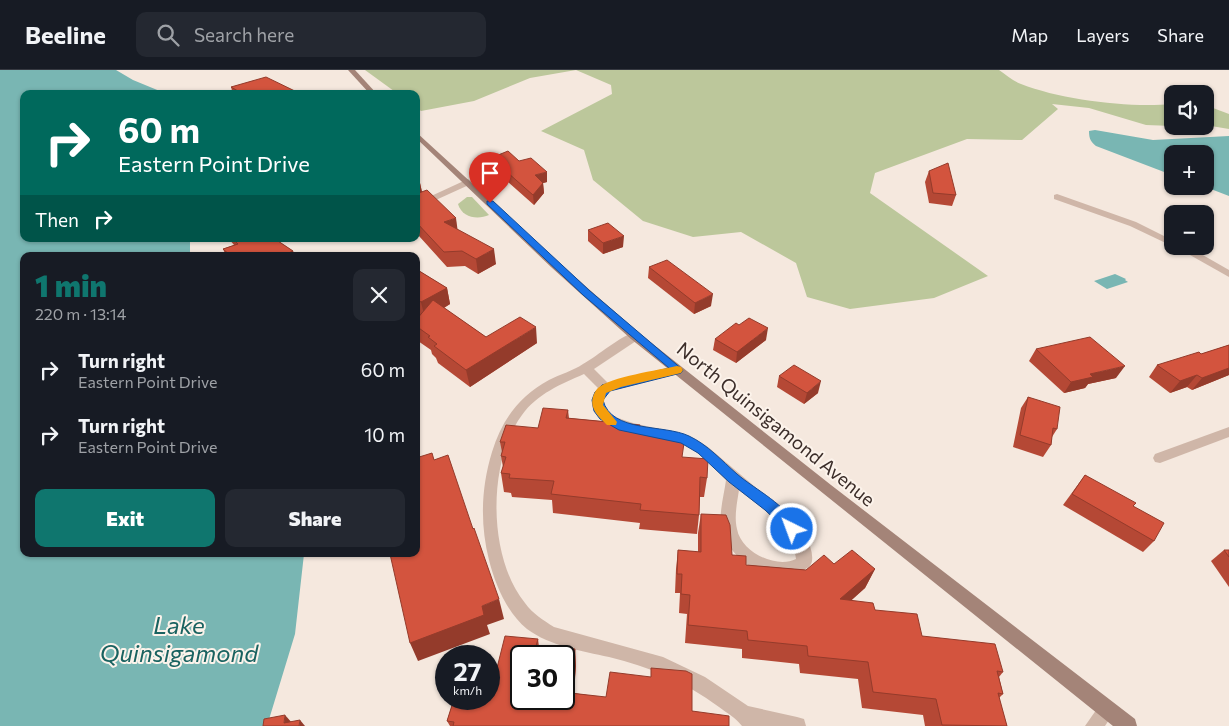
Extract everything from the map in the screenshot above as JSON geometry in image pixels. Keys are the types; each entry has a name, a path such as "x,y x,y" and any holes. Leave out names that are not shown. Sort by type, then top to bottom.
{"main road":[{"path":"351,70 370,90"},
{"name":"North Quinsigamond Avenue","path":"420,138 555,264 636,336 1128,726"}],"street":[{"path":"420,204 468,182"},
{"path":"1057,197 1134,224 1164,239"},
{"path":"1195,255 1229,274"},
{"path":"636,336 586,368 541,390 524,404 512,421 504,438 493,474 490,492 490,512 497,565 503,583 525,616 548,633 648,659 678,671 711,689 749,720 797,726"},
{"path":"586,368 606,388"},
{"path":"678,370 606,388 599,395 598,405 600,411 610,421 619,425 684,439 702,449 733,478 786,521 801,546 804,562 798,566 778,569 760,564 743,552 729,532 733,478"},
{"path":"1160,458 1229,432"},
{"path":"1094,726 1107,709"}],"green space":[{"path":"365,70 576,70 530,78 474,101 421,111 420,90 392,90"},
{"path":"576,70 999,70 1012,80 1037,90 1075,98 1116,104 1164,104 1164,126 1146,125 1089,108 1052,104 1058,109 1022,140 967,139 875,173 870,193 988,276 934,298 850,309 807,297 796,263 741,232 693,237 643,221 593,180 584,150 541,131 612,94 611,85"},
{"path":"1214,108 1229,114 1229,129 1214,126"},
{"path":"467,197 472,197 489,215 485,217 471,217 463,212 458,204"}],"water":[{"name":"Lake Quinsigamond","path":"0,70 116,70 133,80 157,90 20,90 20,242 190,242 190,252 20,252 20,557 304,557 295,634 267,726 0,726"},
{"path":"1095,130 1153,140 1229,136 1229,196 1214,190 1214,145 1164,145 1164,172 1096,146 1091,140 1089,131"},
{"path":"1115,274 1126,279 1128,282 1107,289 1094,281"}],"building":[{"path":"266,77 293,90 236,90 231,87"},
{"path":"508,151 519,161 531,158 547,172 535,175 543,183 533,195 491,158"},
{"path":"948,163 956,195 933,193 929,171"},
{"path":"427,190 456,218 444,222 494,249 476,259 462,251 444,252 420,226 420,193"},
{"path":"608,223 624,236 603,243 588,230"},
{"path":"236,242 280,242 293,251 226,252 223,249 238,244"},
{"path":"667,260 713,294 695,303 649,267"},
{"path":"420,271 447,288 420,301"},
{"path":"433,300 486,337 520,317 536,327 466,370 434,346 437,344 420,329 420,315"},
{"path":"749,318 768,328 737,352 715,339 736,323 739,325"},
{"path":"1090,337 1125,366 1090,374 1093,377 1071,382 1036,349"},
{"path":"1229,345 1229,368 1202,378 1197,375 1180,381 1157,365 1199,352 1201,354"},
{"path":"794,365 821,381 807,393 779,376"},
{"path":"1028,397 1060,407 1057,429 1053,428 1051,445 1020,435"},
{"path":"543,408 568,410 566,418 640,425 639,431 685,436 682,457 708,459 707,478 700,477 699,515 640,510 641,504 551,494 554,481 509,478 510,474 501,473 506,457 501,456 505,442 500,442 506,425 538,428"},
{"path":"432,453 434,460 448,455 499,599 482,606 484,615 410,643 391,557 420,557 420,457"},
{"path":"1085,475 1136,503 1133,506 1164,523 1154,541 1072,494"},
{"path":"701,514 726,515 730,525 732,555 746,556 746,565 806,570 824,555 834,564 852,550 875,569 840,599 873,603 875,610 917,614 922,636 995,644 1003,672 997,671 1003,694 998,693 1007,726 942,725 936,699 873,692 868,662 808,656 807,646 748,640 747,631 688,625 690,595 681,594 682,574 677,574 678,550 701,552"},
{"path":"1224,550 1229,550 1229,557"},
{"path":"505,636 538,639 536,645 510,645 510,710 575,710 575,694 606,697 610,672 651,677 651,668 686,671 692,674 692,711 729,716 729,726 453,726 454,722 447,721 450,710 500,710 500,656"},
{"path":"285,715 284,723 300,720 299,726 263,726 264,719"}],"slow traffic":[{"path":"612,422 600,411 598,405 597,400 602,391 618,384 677,370"}],"route":[{"path":"490,203 586,293 678,370 606,388 597,400 600,411 610,421 619,425 684,439 702,449 733,478 786,521 792,529"}]}
